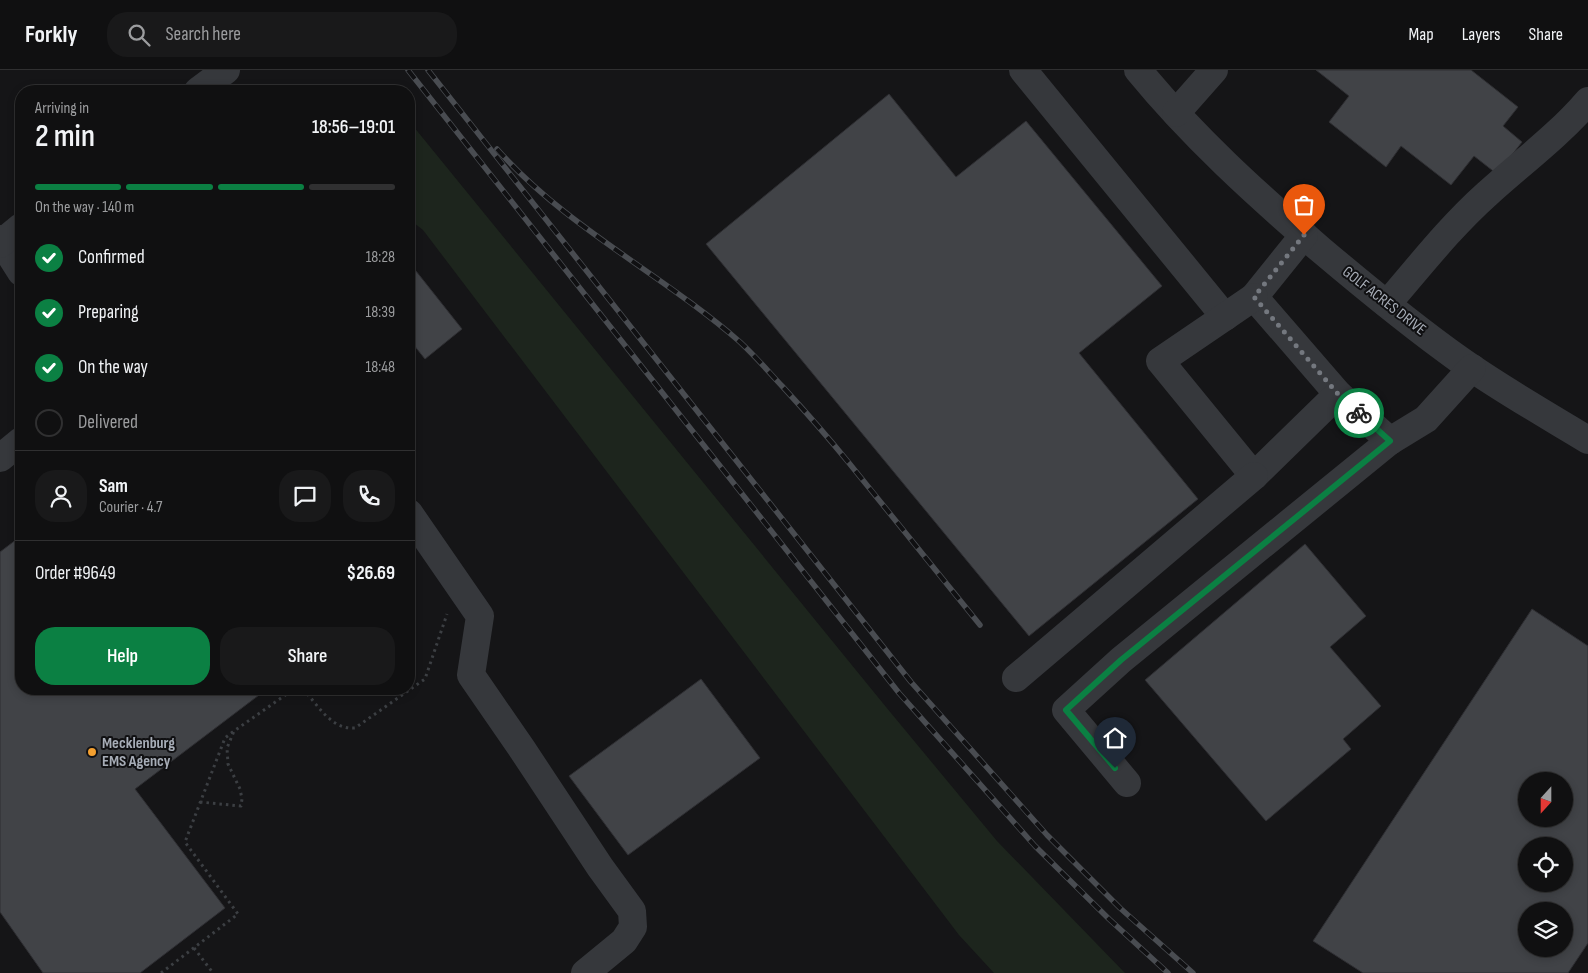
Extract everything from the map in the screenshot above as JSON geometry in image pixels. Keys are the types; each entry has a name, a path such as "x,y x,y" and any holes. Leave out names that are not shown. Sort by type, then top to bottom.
{"street":[{"path":"206,85 226,70"},
{"path":"1023,70 1225,316"},
{"name":"GOLF ACRES DRIVE","path":"1138,70 1176,113 1260,198 1387,304 1472,368 1588,440"},
{"path":"1176,113 1214,70"},
{"path":"1387,304 1443,239 1486,195 1571,121 1588,101"},
{"path":"1254,476 1160,362 1254,297 1304,235"},
{"path":"6,238 15,258"},
{"path":"1254,297 1338,394 1390,441"},
{"path":"1127,783 1066,710 1121,660 1390,441 1426,419 1472,368"},
{"path":"1016,678 1254,476 1338,394"},
{"path":"0,458 15,446"},
{"path":"415,522 480,616 471,675 600,867 632,911 633,927 624,941 585,973"}],"path":[{"path":"415,686 425,679 448,610"},
{"path":"161,973 238,914 184,842 225,738 285,695"},
{"path":"308,695 332,723 345,729 355,728 402,695"},
{"path":"200,802 240,806 242,799 240,789 228,764 227,748 234,731"},
{"path":"194,948 213,973"}],"shaded area":[{"path":"415,128 997,841 1125,973 994,973 959,935 423,230 415,224"}],"building":[{"path":"1316,70 1471,70 1518,107 1503,126 1522,142 1497,174 1474,156 1451,185 1401,146 1386,167 1329,122 1349,96"},
{"path":"889,94 956,177 1026,121 1162,286 1079,353 1198,499 1029,636 706,244"},
{"path":"415,270 462,329 425,359 415,346"},
{"name":"Mecklenburg EMS Agency","path":"15,541 15,695 259,695 135,789 225,908 140,973 43,973 0,912 0,552"},
{"path":"1305,544 1366,616 1330,647 1381,706 1343,739 1351,749 1266,821 1145,680"},
{"path":"1532,609 1588,646 1588,943 1568,973 1363,973 1313,941"},
{"path":"701,679 760,758 628,855 569,776"}],"railway":[{"path":"408,70 899,693 1035,846 1109,919 1168,973"},
{"path":"428,70 911,682 1047,835 1120,908 1193,973"},
{"path":"497,149 553,203 710,317 746,347 832,443 980,625"}],"way so far":[{"path":"1304,235 1254,297 1338,394 1359,413"}],"place":[{"name":"Mecklenburg EMS Agency","path":"92,752"}],"route":[{"path":"1115,768 1066,710 1121,660 1390,441 1359,413"}]}
